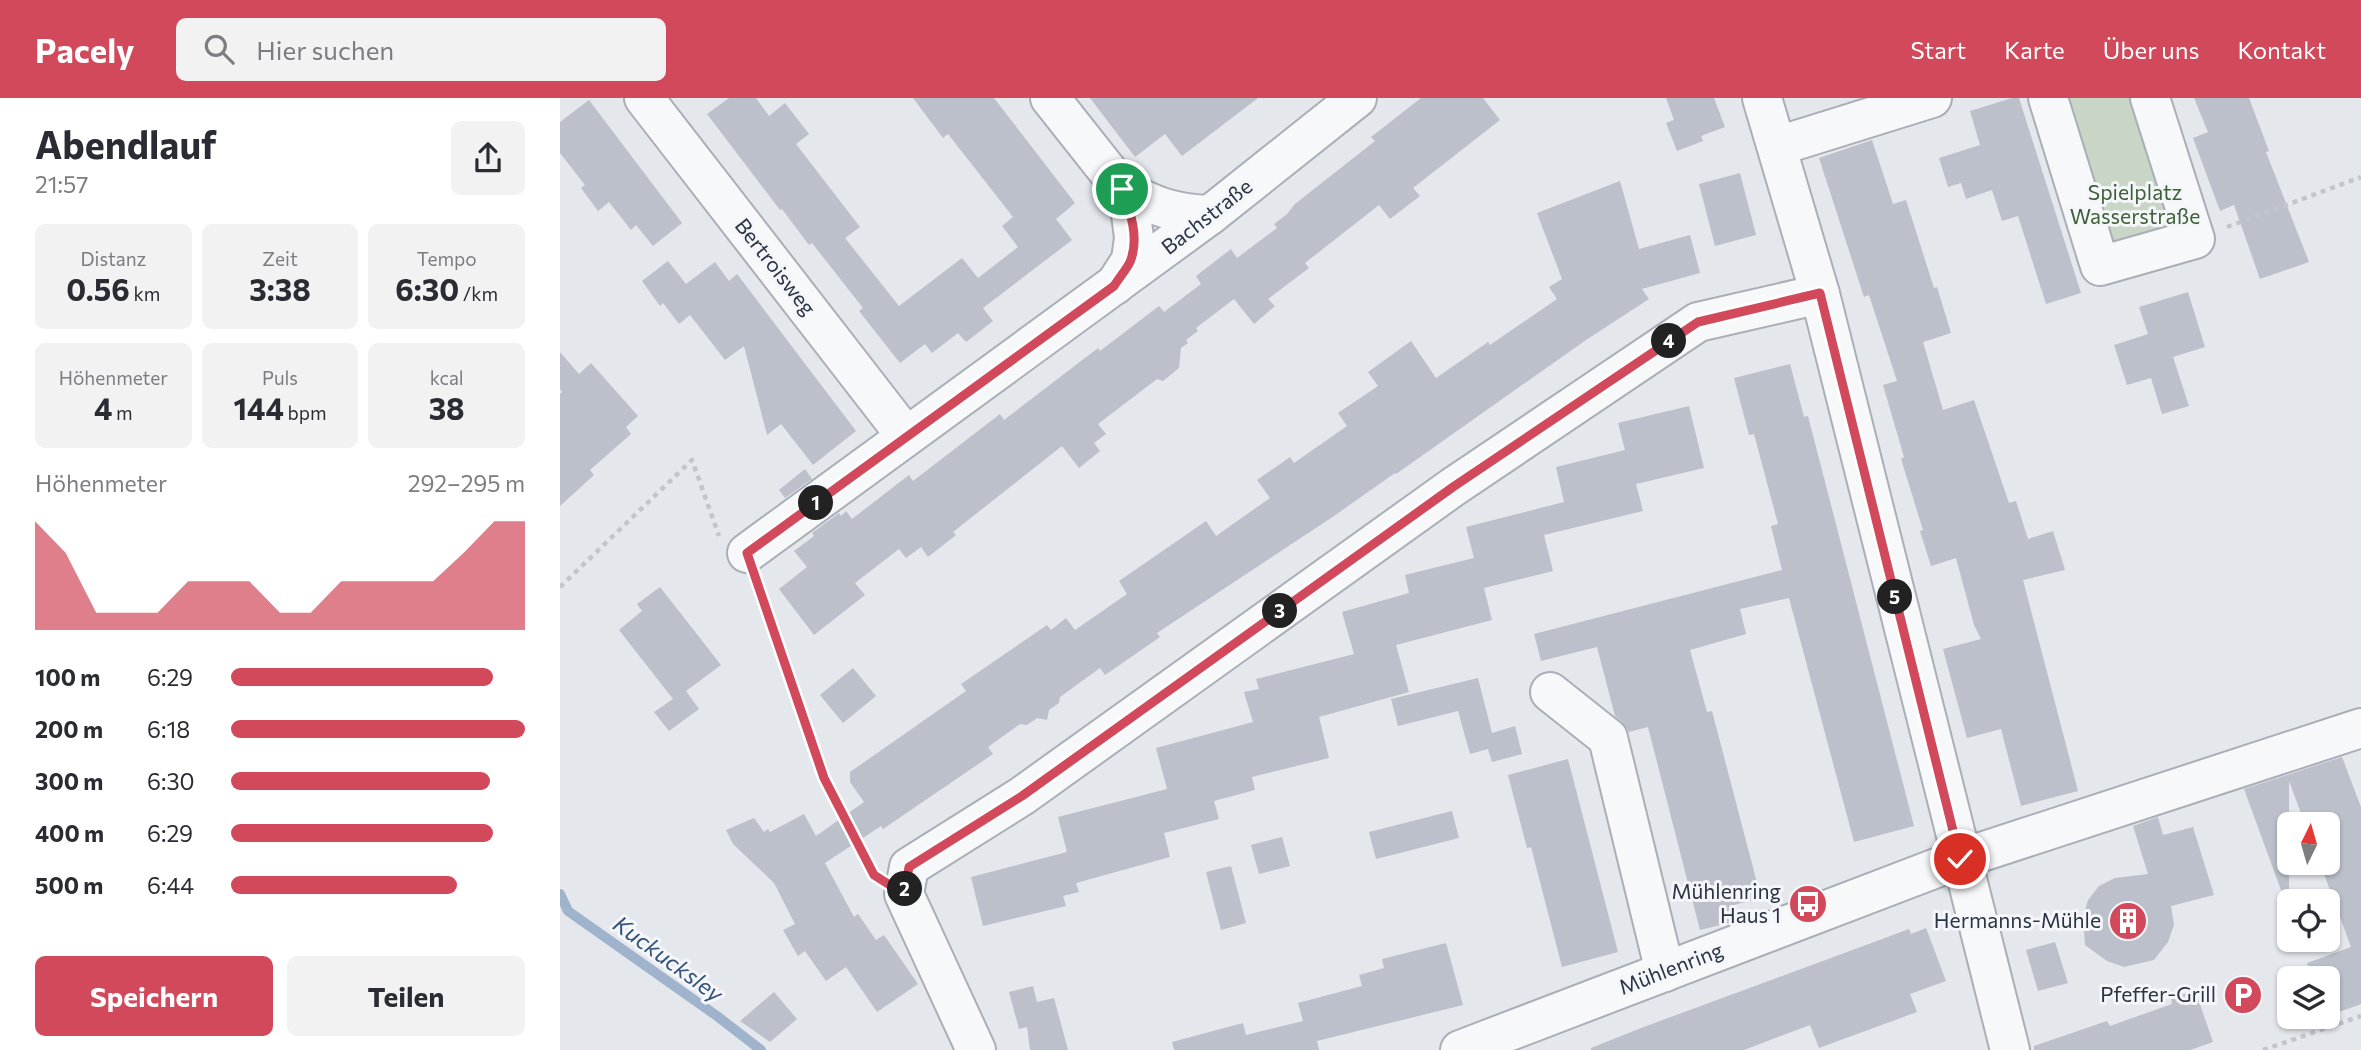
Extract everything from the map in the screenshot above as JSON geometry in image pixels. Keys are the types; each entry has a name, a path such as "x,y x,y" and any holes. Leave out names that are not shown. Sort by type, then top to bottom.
{"street":[{"name":"Bertroisweg","path":"644,98 906,436"},
{"path":"1050,98 1122,189 1131,214 1134,238 1130,260 1114,286"},
{"name":"Bachstraße","path":"747,553 1210,215 1357,98"},
{"path":"1762,98 1820,293 2010,1050"},
{"path":"1778,146 1932,98"},
{"path":"2048,98 2100,266 2196,239 2150,98"},
{"path":"1122,189 1163,209 1210,215"},
{"path":"976,1050 904,894 909,867 1022,796 1453,487 1698,322 1820,293"},
{"path":"1550,692 1608,738 1665,972"},
{"name":"Mühlenring","path":"1460,1050 1960,859 2361,727"}],"path":[{"path":"2196,239 2361,177"},
{"path":"560,587 692,460 725,555 740,556 747,553 824,778 874,875 904,894"},
{"path":"2263,1050 2361,1016"}],"green space":[{"name":"Spielplatz Wasserstraße","path":"2061,98 2137,98 2182,231 2111,252"}],"building":[{"path":"729,98 756,98 769,116 785,103 809,134 796,144 860,227 845,238 899,306 962,258 978,278 1018,247 1002,226 1013,217 948,134 943,138 913,98 994,98 1075,203 1056,219 1072,240 983,308 993,321 966,342 958,333 932,353 925,344 900,363 859,311 863,308 812,243 809,245 782,209 780,210 707,114"},
{"path":"1090,98 1258,98 1182,156 1165,134 1135,157"},
{"path":"1421,98 1483,98 1500,120 1413,188 1420,196 1390,219 1379,205 1305,263 1309,268 1268,299 1275,306 1254,324 1234,299 1196,328 1198,331 1186,340 1188,343 1181,348 1179,368 1163,381 1157,379 1098,424 1106,434 1094,443 1100,451 1079,468 1062,446 953,532 956,535 928,557 921,547 906,558 899,549 855,583 865,595 814,635 779,589 807,567 794,551 814,536 812,533 839,513 841,516 846,511 852,519 909,475 913,481 1000,414 1004,420 1098,348 1100,351 1159,306 1164,312 1201,284 1196,276 1231,249 1237,258 1277,228 1274,224 1295,204 1375,141 1371,137"},
{"path":"1666,98 1714,98 1725,127 1701,136 1703,141 1677,151 1666,123 1674,120"},
{"path":"2019,98 2081,293 2046,304 2018,216 2002,221 1992,190 1966,199 1961,183 1948,187 1939,158 1980,145 1970,111"},
{"path":"2194,98 2249,98 2269,151 2266,152 2309,262 2260,279 2234,205 2220,211 2193,138 2208,132"},
{"path":"589,100 682,223 653,246 636,225 631,230 609,202 598,211 581,188 585,185 560,153 560,122"},
{"path":"1872,140 1893,204 1906,200 1951,333 1923,342 1943,410 1974,400 2009,503 2016,501 2028,539 2053,531 2065,570 2023,580 2078,791 2021,806 2001,729 1967,738 1943,649 1981,639 1974,625 1956,558 1931,566 1883,385 1897,381 1869,295 1864,297 1819,158"},
{"path":"1740,173 1756,235 1715,246 1699,184"},
{"path":"1620,181 1639,249 1690,235 1700,273 1642,289 1649,299 1586,340 1396,474 1157,633 1160,637 1105,675 1100,668 1060,697 1059,703 1049,710 1047,720 1037,718 1027,725 1020,724 988,747 993,754 883,829 881,826 825,863 854,917 858,914 876,940 884,935 918,984 877,1012 846,967 826,981 805,951 798,956 783,930 795,924 774,883 733,844 726,830 754,818 764,832 768,829 770,832 804,814 816,836 864,802 850,782 850,772 966,691 961,684 1047,625 1051,630 1066,618 1075,630 1127,594 1119,581 1206,521 1216,536 1270,498 1257,480 1290,457 1294,463 1347,426 1338,413 1378,386 1368,372 1411,341 1436,378 1557,299 1549,287 1562,279 1537,213"},
{"path":"668,261 686,284 715,262 729,281 737,274 856,431 813,465 781,424 767,435 744,346 725,360 690,315 679,324 663,303 660,306 642,281"},
{"path":"2188,292 2205,347 2173,357 2189,406 2162,414 2151,378 2127,385 2114,345 2148,334 2139,307"},
{"path":"560,352 579,374 591,363 638,416 626,427 631,434 590,470 594,475 560,506 562,392"},
{"path":"1790,364 1804,417 1808,416 1914,826 1854,842 1789,598 1740,609 1746,634 1690,650 1707,712 1712,711 1761,898 1734,905 1737,921 1700,930 1648,727 1629,732 1615,716 1597,647 1541,661 1534,634 1782,570 1771,526 1778,524 1754,434 1749,435 1734,378"},
{"path":"1689,406 1704,468 1636,484 1643,511 1544,535 1553,571 1484,588 1492,620 1396,645 1409,692 1319,717 1329,758 1252,777 1255,790 1214,801 1219,819 1164,833 1170,857 1076,883 1079,892 1063,896 1066,906 983,926 971,877 1067,852 1058,817 1167,789 1156,748 1253,722 1244,692 1259,689 1256,679 1354,654 1342,612 1409,593 1405,575 1474,558 1466,527 1564,502 1556,467 1625,450 1618,423"},
{"path":"805,469 812,479 785,498 779,490"},
{"path":"660,587 721,665 686,691 699,709 669,731 654,712 673,699 619,630 642,611 637,604"},
{"path":"853,668 876,696 843,723 820,695"},
{"path":"1478,678 1492,733 1515,726 1522,754 1492,762 1488,749 1470,754 1458,711 1398,726 1391,699"},
{"path":"2342,757 2361,807 2361,1004 2340,1012 2340,966 2308,966 2307,963 2351,947 2340,917 2340,889 2330,889 2324,875 2340,875 2340,812 2301,812 2289,781 2289,812 2277,812 2277,875 2289,875 2289,889 2281,889 2244,789"},
{"path":"1568,759 1618,952 1562,967 1531,847 1527,848 1508,775"},
{"path":"1452,811 1459,838 1376,859 1369,832"},
{"path":"2158,817 2163,835 2193,827 2214,895 2171,906 2174,925 2168,942 2154,960 2124,967 2107,961 2085,945 2083,917 2088,900 2099,886 2115,878 2148,874 2133,826"},
{"path":"1282,837 1290,866 1259,874 1251,845"},
{"path":"1231,866 1246,923 1221,930 1206,872"},
{"path":"1926,928 1946,981 1910,994 1917,1012 1819,1048 1810,1025 1744,1050 1591,1050 1641,1028 1909,929 1911,934"},
{"path":"2055,942 2068,983 2038,991 2026,950"},
{"path":"1446,943 1463,1005 1317,1041 1319,1050 1174,1050 1172,1042 1243,1023 1246,1035 1303,1021 1298,1003 1362,986 1359,975 1384,968 1382,959"},
{"path":"1033,986 1037,1002 1054,998 1068,1050 1030,1050 1027,1027 1019,1029 1009,992"},
{"path":"2195,990 2213,1042 2190,1050 2034,1050 2034,1046 2107,1021 2110,1026 2172,1004 2171,999"},
{"path":"774,992 797,1019 770,1042 740,1021"}],"waterway":[{"name":"Kuckucksley","path":"560,894 568,911 761,1050"}],"place":[{"name":"Mühlenring Haus 1","path":"1808,904"},
{"name":"Hermanns-Mühle","path":"2128,921"},
{"name":"Pfeffer-Grill","path":"2243,995"}],"route":[{"path":"1122,189 1131,214 1134,238 1130,260 1114,286 747,553 824,778 874,875 904,894 909,867 1022,796 1453,487 1698,322 1820,293 1960,859"}]}
